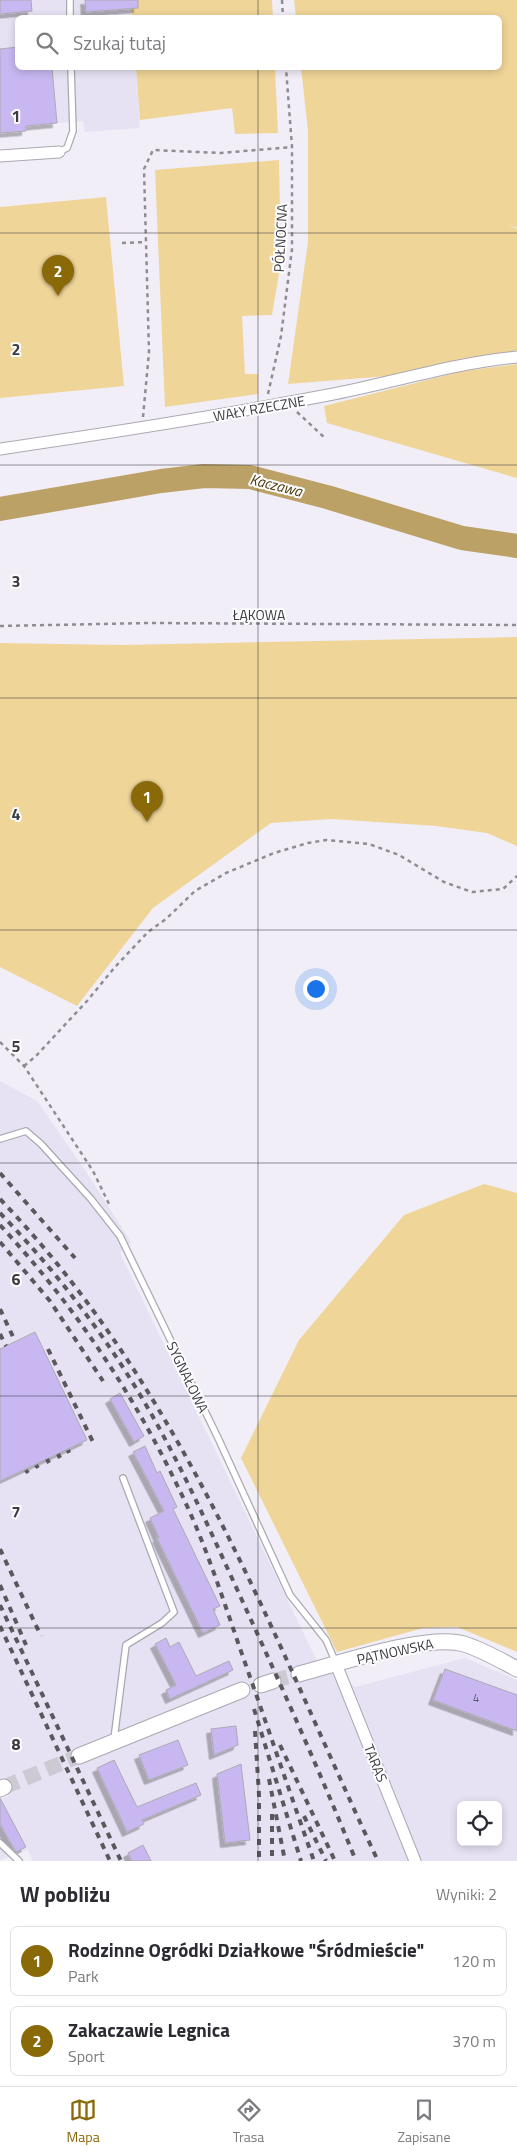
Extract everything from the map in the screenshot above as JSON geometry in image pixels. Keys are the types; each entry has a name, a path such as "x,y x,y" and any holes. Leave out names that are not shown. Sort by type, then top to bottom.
{"street":[{"path":"0,156 60,152"},
{"name":"WAŁY RZECZNE","path":"0,449 265,407 357,389 463,364 517,357"},
{"name":"PĄTNOWSKA","path":"299,1674 418,1644 442,1641 463,1644 517,1669"},
{"name":"TARAS","path":"336,1664 415,1861"},
{"path":"79,1756 242,1690"}],"lane":[{"path":"70,0 70,15"},
{"path":"60,152 67,148 73,131 72,70"},
{"name":"SYGNAŁOWA","path":"0,1139 26,1131 91,1199 120,1236 219,1440 290,1595 326,1640 336,1664"},
{"path":"114,1742 126,1645 162,1623 174,1612 122,1478"},
{"path":"0,1843 19,1861"}],"path":[{"path":"282,0 283,15"},
{"name":"PÓŁNOCNA","path":"265,407 281,336 292,249 292,147 286,70"},
{"path":"142,428 148,352 144,169 153,150 221,153 292,147"},
{"path":"122,243 146,242"},
{"path":"286,403 326,438"},
{"name":"ŁĄKOWA","path":"0,626 150,623 517,625"},
{"path":"24,1066 36,1056 87,1001 115,967 148,932 166,919 195,891 226,873 274,853 308,842 326,840 369,844 399,855 444,882 472,892 503,888 517,876"},
{"path":"0,1042 24,1066 93,1171 110,1209"}],"shaded area":[{"path":"0,0 131,0 132,15 15,15 15,47 0,49"},
{"path":"131,0 272,0 273,15 132,15"},
{"path":"294,0 517,0 517,228 507,224 517,229 517,351 465,358 388,376 288,384 308,242 308,131 301,70 502,70 502,15 296,15"},
{"path":"52,70 136,70 140,128 85,132 83,121 57,123"},
{"path":"136,70 275,70 278,133 235,134 232,108 140,120"},
{"path":"279,160 281,262 272,315 242,316 245,374 258,374 258,394 165,407 155,170"},
{"path":"106,197 124,386 0,398 0,207"},
{"path":"517,364 517,478 327,423 324,406 463,371"},
{"path":"517,637 517,846 487,833 436,826 332,819 271,823 153,908 77,1006 0,967 0,643 122,645"},
{"path":"0,1081 37,1101 87,1173 131,1242 120,1253 316,1659 355,1687 465,1658 517,1680 517,1861 33,1861 13,1818 27,1850 0,1860 0,1800 8,1796 0,1784"},
{"path":"484,1184 517,1193 517,1652 457,1627 423,1628 337,1652 241,1458 299,1340 404,1215"}],"building":[{"path":"0,0 31,0 32,11 0,14"},
{"path":"85,0 138,0 138,8 86,12"},
{"path":"15,47 15,70 52,70 57,123 26,126 26,131 0,133 0,49"},
{"path":"35,1332 87,1440 0,1481 0,1349"},
{"path":"120,1393 144,1436 134,1442 110,1399"},
{"path":"145,1446 157,1473 160,1471 177,1507 173,1509 220,1606 213,1609 220,1625 203,1633 157,1538 159,1538 150,1518 164,1511 133,1452"},
{"path":"166,1638 170,1647 179,1642 196,1676 229,1661 233,1670 170,1699 166,1690 176,1685 155,1644"},
{"path":"445,1669 517,1695 517,1731 433,1700"},
{"path":"236,1726 238,1745 214,1755 211,1729"},
{"path":"178,1740 188,1765 149,1780 139,1755"},
{"path":"114,1760 137,1807 196,1783 201,1795 142,1820 144,1824 127,1832 97,1768"},
{"path":"241,1764 250,1840 225,1843 217,1774"},
{"path":"0,1798 26,1847 16,1852 0,1824"},
{"path":"143,1845 151,1861 132,1861 128,1853"}],"waterway":[{"name":"Kaczawa","path":"0,509 161,481 204,476 250,477 327,497 462,538 517,546"}],"tunnel":[{"path":"273,1681 299,1674"},
{"path":"4,1787 79,1756"}],"railway":[{"path":"0,1173 75,1258"},
{"path":"0,1199 64,1273 121,1350 171,1430 216,1513 258,1599 378,1861"},
{"path":"0,1213 58,1278 94,1325 127,1373 156,1422 194,1496 256,1631 356,1861"},
{"path":"0,1225 52,1285 99,1349 141,1417 188,1507 213,1571 314,1861"},
{"path":"0,1242 50,1301 103,1381"},
{"path":"0,1309 15,1341"},
{"path":"0,1334 6,1346"},
{"path":"48,1349 93,1442"},
{"path":"58,1454 60,1458"},
{"path":"47,1459 49,1463"},
{"path":"0,1549 41,1636"},
{"path":"0,1585 26,1645"},
{"path":"0,1605 121,1861"},
{"path":"0,1626 110,1861"},
{"path":"254,1709 301,1861"},
{"path":"255,1731 259,1795 259,1861"},
{"path":"280,1745 335,1861"},
{"path":"269,1779 285,1861"},
{"path":"272,1814 272,1861"},
{"path":"304,1816 326,1861"}],"place":[{"name":"Zakaczawie Legnica","path":"58,296"},
{"name":"Rodzinne Ogródki Działkowe \"Śródmieście\"","path":"147,822"}]}
